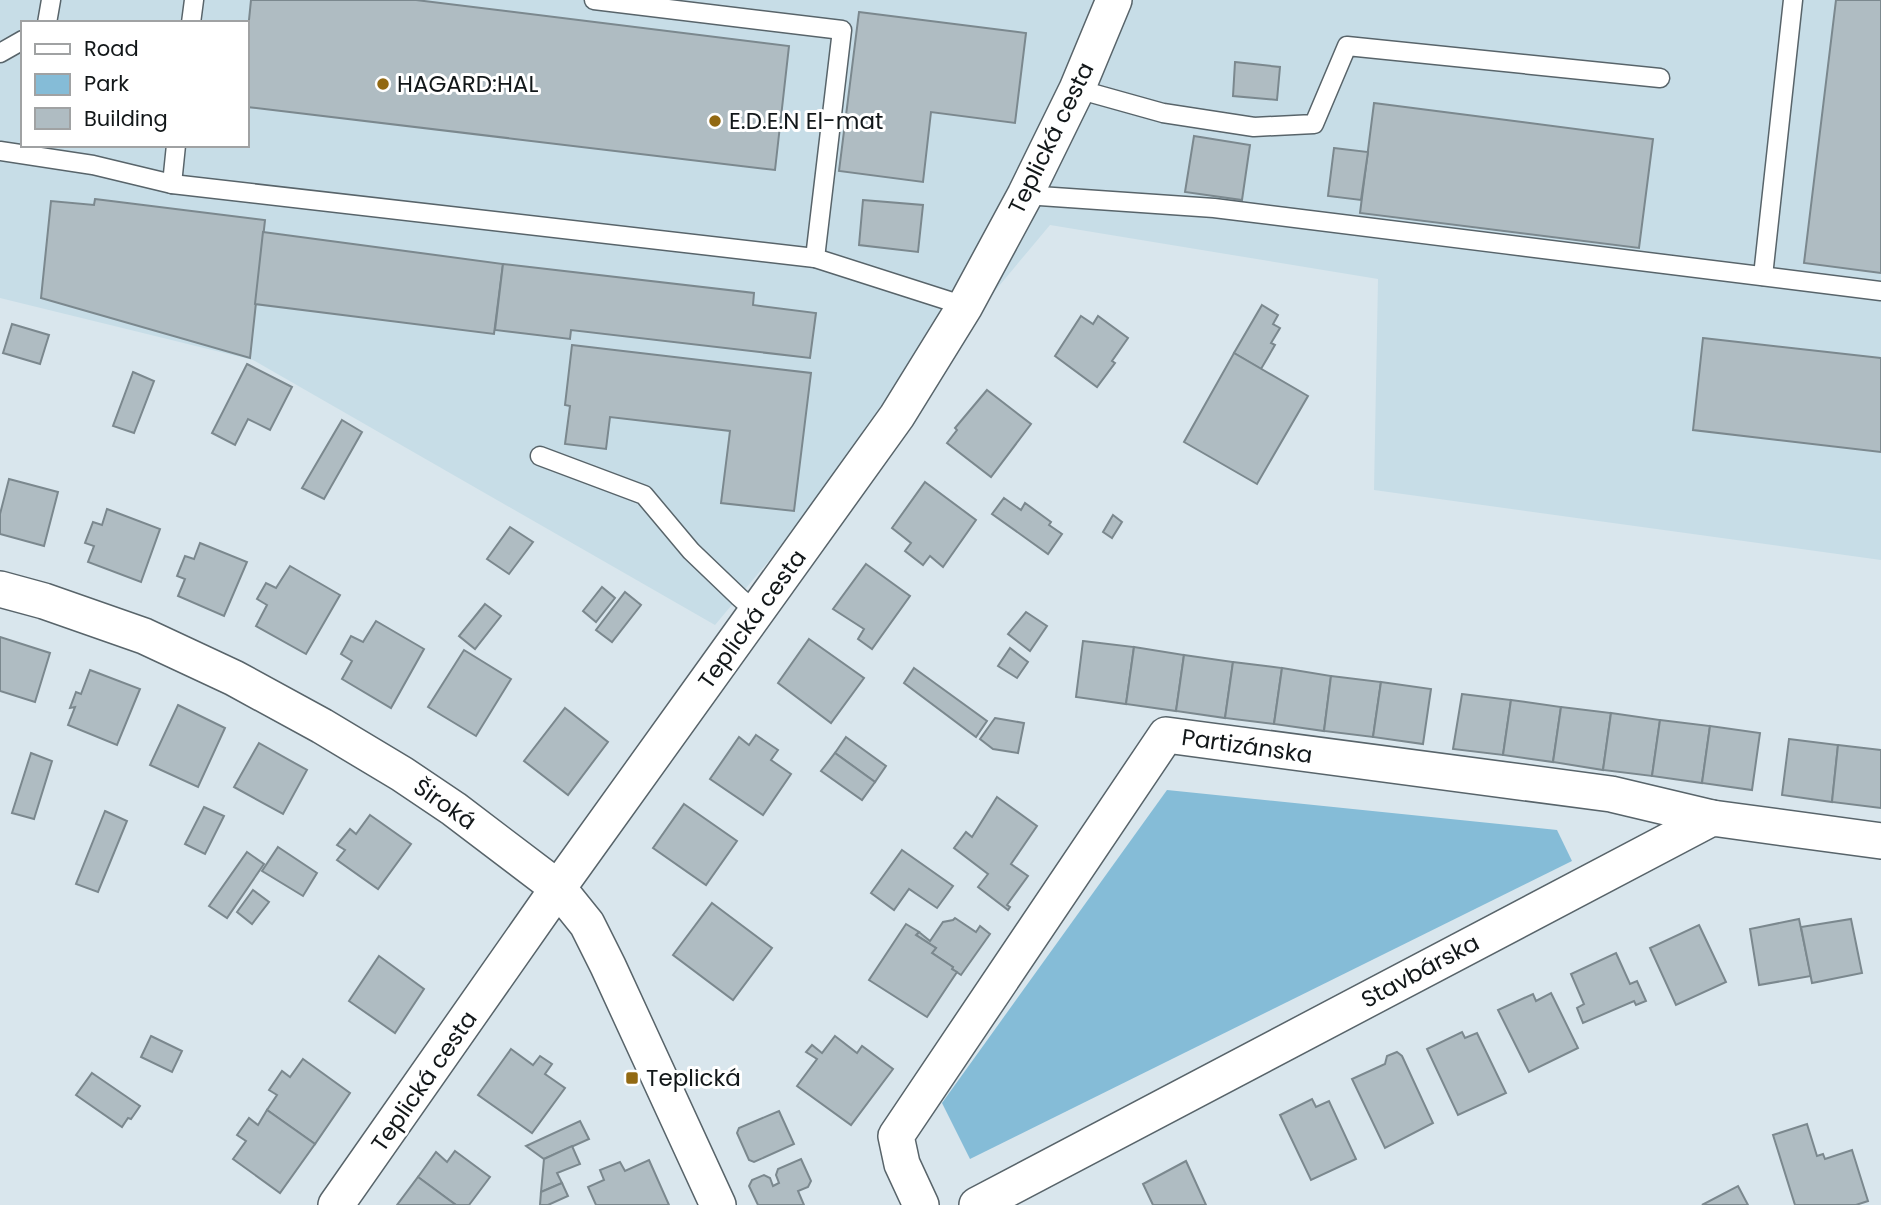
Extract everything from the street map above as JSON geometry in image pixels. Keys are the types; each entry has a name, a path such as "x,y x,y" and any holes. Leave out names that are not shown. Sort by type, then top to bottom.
{"street":[{"name":"Teplická cesta","path":"336,1205 558,888 897,416 965,306 1025,195 1077,89 1114,0"},
{"name":"Široká","path":"0,589 44,601 144,636 234,678 323,726 402,774 454,809 558,888 587,924 718,1205"},
{"name":"Partizánska","path":"921,1205 902,1164 896,1136 1166,735 1611,794 1712,818"},
{"path":"1712,818 1881,841"},
{"name":"Stavbárska","path":"977,1205 1712,818"}],"lane":[{"path":"47,21 51,0"},
{"path":"191,21 194,0"},
{"path":"594,0 842,30 815,258"},
{"path":"1763,276 1793,0"},
{"path":"0,53 21,41"},
{"path":"1077,89 1163,113 1254,127 1314,124 1347,46 1660,78"},
{"path":"172,184 176,147"},
{"path":"0,151 93,164 172,184 815,258 965,306"},
{"path":"1025,195 1214,208 1881,291"},
{"path":"540,456 644,495 691,551 757,612"}],"shaded area":[{"path":"0,0 1881,0 1881,560 1374,490 1378,279 1050,225 715,625 253,360 0,298"}],"green space":[{"path":"1167,790 1557,830 1572,861 970,1159 942,1103"}],"building":[{"path":"251,0 416,0 789,46 775,170 248,107 248,30"},
{"path":"1836,0 1881,0 1881,273 1804,263"},
{"path":"859,12 1026,33 1015,123 931,112 923,182 839,171"},
{"path":"1235,62 1280,67 1277,100 1233,96"},
{"path":"1374,103 1653,139 1639,248 1360,213"},
{"path":"1194,136 1250,145 1242,200 1185,192"},
{"path":"1334,148 1368,152 1361,200 1328,196"},
{"path":"95,199 265,220 250,358 41,298 51,201 94,205"},
{"path":"863,200 923,205 918,252 859,245"},
{"path":"263,232 503,264 494,334 255,304"},
{"path":"503,264 754,293 753,305 816,313 810,358 571,330 570,339 495,330"},
{"path":"1262,305 1278,315 1273,324 1280,328 1271,343 1275,345 1261,369 1234,353"},
{"path":"1081,316 1093,324 1098,316 1128,338 1112,361 1115,363 1097,387 1055,356"},
{"path":"12,324 49,335 40,364 3,353"},
{"path":"1703,338 1881,358 1881,452 1693,430"},
{"path":"572,345 811,373 794,511 721,503 730,431 610,417 606,449 565,444 570,406 565,405"},
{"path":"1234,353 1308,396 1257,484 1184,442"},
{"path":"247,364 292,387 270,430 248,419 235,445 212,433"},
{"path":"133,372 154,381 134,433 113,426"},
{"path":"987,390 1031,424 991,477 947,443 957,430 955,428"},
{"path":"342,420 362,432 324,499 302,488"},
{"path":"9,479 58,492 44,546 0,534 0,514"},
{"path":"925,482 976,520 943,567 930,556 923,565 905,551 911,543 892,528"},
{"path":"1004,498 1021,510 1025,503 1051,522 1049,525 1062,534 1048,554 992,514"},
{"path":"107,509 160,529 141,582 88,562 94,546 85,543 93,522 102,525"},
{"path":"1113,515 1122,522 1112,538 1103,532"},
{"path":"510,527 533,542 509,574 487,559"},
{"path":"200,543 247,562 224,616 178,596 185,579 177,576 185,556 194,559"},
{"path":"866,564 910,596 872,649 858,639 864,629 833,609"},
{"path":"290,566 340,595 306,654 256,626 267,605 257,599 266,583 276,588"},
{"path":"602,587 615,598 596,622 583,611"},
{"path":"625,592 641,605 612,642 596,630"},
{"path":"485,604 501,616 475,649 459,636"},
{"path":"1026,612 1047,626 1030,651 1008,634"},
{"path":"376,621 424,649 391,708 342,679 352,661 341,654 351,636 363,642"},
{"path":"0,637 50,653 35,702 0,691"},
{"path":"809,639 864,678 831,723 778,683"},
{"path":"1083,641 1134,647 1126,704 1076,697"},
{"path":"1134,647 1184,655 1176,711 1126,704"},
{"path":"1010,648 1028,662 1017,678 998,666"},
{"path":"464,650 511,679 476,736 428,707"},
{"path":"1184,655 1233,662 1225,718 1176,711"},
{"path":"1233,662 1282,668 1274,724 1225,718"},
{"path":"914,668 987,721 976,737 904,683"},
{"path":"1282,668 1331,676 1324,731 1274,724"},
{"path":"90,670 140,689 117,745 68,725 75,707 70,708 76,692 81,694"},
{"path":"1331,676 1381,682 1373,737 1324,731"},
{"path":"1381,682 1431,689 1423,744 1373,737"},
{"path":"1462,694 1511,700 1503,755 1453,749"},
{"path":"1511,700 1561,707 1553,762 1503,755"},
{"path":"178,705 225,728 198,787 150,765"},
{"path":"1561,707 1611,713 1603,770 1553,762"},
{"path":"565,708 608,742 568,795 524,761"},
{"path":"1611,713 1660,720 1652,776 1603,770"},
{"path":"995,718 1024,723 1018,753 993,749 980,739"},
{"path":"1660,720 1710,726 1702,783 1652,776"},
{"path":"1710,726 1760,733 1752,790 1702,783"},
{"path":"756,735 778,750 771,760 791,774 763,815 710,779 739,737 749,745"},
{"path":"846,737 886,766 875,782 835,753"},
{"path":"1789,739 1838,745 1832,802 1782,795"},
{"path":"259,743 307,770 283,814 234,787"},
{"path":"1838,745 1881,750 1881,808 1832,802"},
{"path":"31,753 52,761 34,819 12,813"},
{"path":"835,753 875,782 862,800 821,771"},
{"path":"997,797 1037,826 1011,864 1028,876 1007,905 1010,907 1008,910 978,887 988,874 954,848 966,832 972,837"},
{"path":"684,804 737,841 706,885 653,848"},
{"path":"204,807 224,816 205,854 185,844"},
{"path":"105,811 127,821 98,892 76,884"},
{"path":"370,815 411,844 378,889 337,860 345,850 337,845 350,829 356,834"},
{"path":"278,847 317,873 303,896 262,871"},
{"path":"902,850 953,886 937,908 909,889 894,910 871,893"},
{"path":"247,852 264,864 227,918 209,906"},
{"path":"253,890 269,902 252,924 237,912"},
{"path":"712,903 772,948 733,1000 673,955"},
{"path":"955,918 976,932 980,926 990,934 961,975 932,953 936,948 916,935 919,932 930,941 943,922"},
{"path":"1799,919 1811,976 1759,985 1750,929"},
{"path":"1851,919 1862,973 1812,983 1801,927"},
{"path":"906,924 919,932 916,935 936,948 932,953 957,972 927,1017 869,980"},
{"path":"1699,925 1726,982 1676,1005 1650,948"},
{"path":"1616,953 1630,984 1637,981 1646,1001 1636,1005 1634,1001 1583,1023 1577,1008 1584,1004 1571,974"},
{"path":"379,956 424,989 395,1033 349,1001"},
{"path":"1551,993 1578,1048 1529,1072 1498,1010 1533,994 1536,1001"},
{"path":"1462,1032 1465,1038 1477,1033 1506,1093 1458,1115 1427,1049"},
{"path":"151,1036 182,1051 172,1072 141,1057"},
{"path":"835,1036 857,1053 862,1046 893,1069 851,1125 797,1086 817,1059 806,1052 812,1045 822,1053"},
{"path":"511,1049 533,1065 540,1056 552,1064 545,1074 565,1088 532,1133 478,1095"},
{"path":"1397,1052 1402,1056 1433,1123 1385,1148 1352,1079 1385,1064 1387,1056"},
{"path":"303,1059 350,1093 315,1144 267,1110 277,1095 269,1090 282,1071 290,1077"},
{"path":"92,1073 140,1106 122,1127 76,1095"},
{"path":"1312,1099 1316,1107 1329,1101 1356,1159 1311,1180 1280,1115"},
{"path":"267,1110 315,1144 280,1193 233,1159 246,1141 237,1135 249,1118 258,1125"},
{"path":"779,1111 794,1144 754,1162 749,1160 737,1133 739,1128"},
{"path":"580,1121 589,1139 544,1159 526,1146"},
{"path":"1807,1124 1817,1156 1823,1154 1825,1159 1852,1150 1868,1201 1856,1205 1795,1205 1773,1135"},
{"path":"572,1146 580,1164 557,1173 562,1183 541,1192 544,1159"},
{"path":"455,1151 490,1177 469,1205 456,1205 418,1177 436,1152 447,1162"},
{"path":"801,1159 811,1181 808,1187 798,1191 804,1205 758,1205 749,1186 752,1180 764,1175 770,1178 773,1186 779,1183 776,1175 778,1169"},
{"path":"649,1160 669,1205 596,1205 588,1187 604,1180 600,1170 620,1162 625,1171"},
{"path":"1186,1161 1206,1205 1153,1205 1143,1184"},
{"path":"418,1177 456,1205 397,1205"},
{"path":"562,1183 568,1196 548,1205 540,1205 541,1192"},
{"path":"1738,1186 1748,1205 1702,1205"}],"place":[{"name":"HAGARD:HAL","path":"383,84"},
{"name":"E.D.E.N El-mat","path":"715,121"},
{"name":"Teplická","path":"632,1078"}]}
